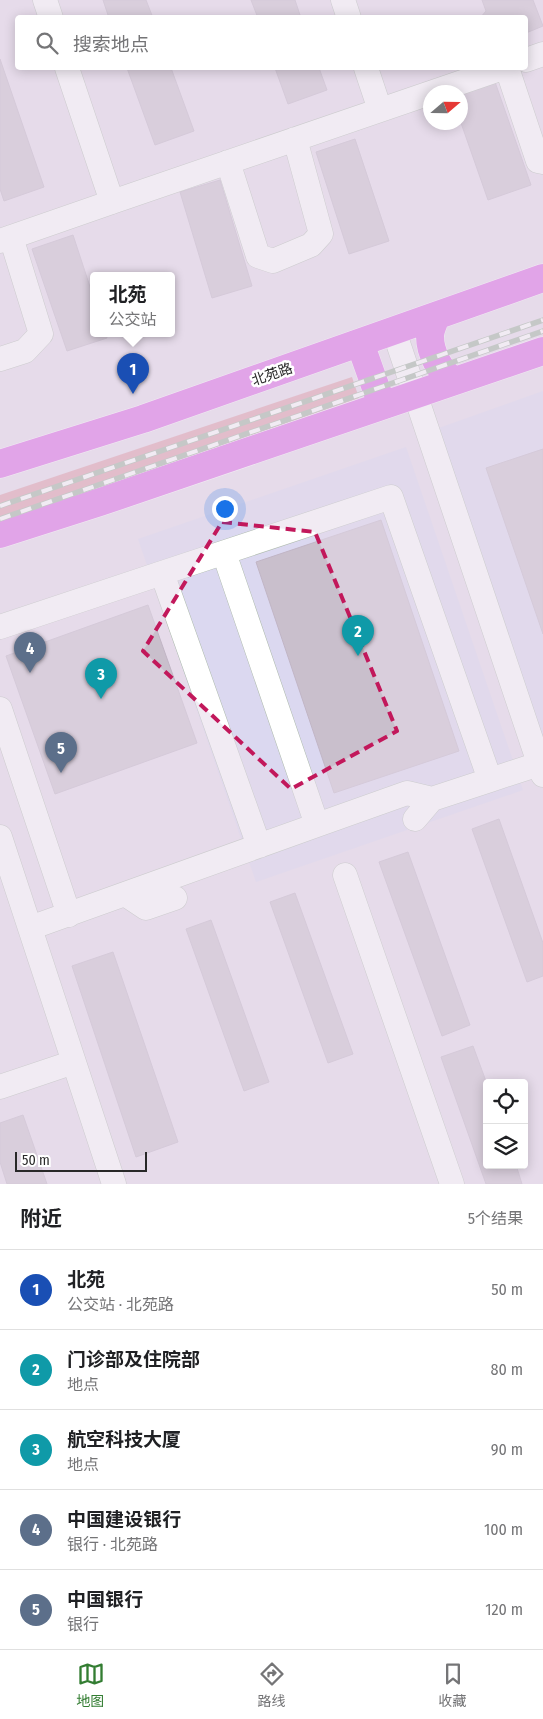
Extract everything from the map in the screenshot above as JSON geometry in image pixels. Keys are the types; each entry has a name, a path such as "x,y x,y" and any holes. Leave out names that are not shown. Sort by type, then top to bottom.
{"main road":[{"name":"北苑路","path":"0,464 126,424 543,278"},
{"path":"436,316 430,335 433,350 442,373 454,381"},
{"path":"360,343 382,405"},
{"path":"0,534 100,502 543,351"}],"street":[{"path":"45,0 50,15"},
{"path":"343,0 348,15"},
{"path":"528,59 543,54"},
{"path":"69,70 112,202"},
{"path":"367,70 380,110"},
{"path":"0,359 25,352 41,334 6,239 497,70"},
{"path":"508,70 538,160 543,162"},
{"path":"228,162 258,256 273,261 311,245 321,234 295,139"},
{"path":"394,331 541,769 490,780 432,799 415,819"},
{"path":"0,627 391,497 490,780"},
{"path":"224,553 317,825"},
{"path":"162,573 259,846"},
{"path":"0,709 69,914"},
{"path":"30,928 407,793 432,799"},
{"path":"0,837 114,1184"},
{"path":"345,874 452,1184"},
{"path":"125,894 146,908 175,898"},
{"path":"0,1088 74,1062"}],"highlighted area":[{"path":"222,522 315,532 397,731 291,789 143,651"}],"shaded area":[{"path":"352,377 359,398 0,522 0,495"},
{"path":"543,391 543,737 436,429"},
{"path":"406,447 523,790 256,882 138,539"}],"building":[{"path":"103,0 146,0 152,15 108,15"},
{"path":"251,0 295,0 300,15 257,15"},
{"path":"482,0 533,0 543,26 528,32 528,15 483,15 486,11"},
{"path":"0,59 44,187 4,201 0,189"},
{"path":"128,70 172,70 194,131 155,145"},
{"path":"276,70 320,70 327,90 288,104"},
{"path":"495,82 531,185 488,200 464,130 468,130 468,91"},
{"path":"355,139 389,241 349,254 316,152"},
{"path":"220,180 252,286 212,298 180,192"},
{"path":"73,235 90,287 90,337 107,338 67,351 32,249"},
{"path":"543,449 543,634 486,468"},
{"path":"381,520 459,751 334,793 256,562"},
{"path":"148,605 197,743 55,794 6,656"},
{"path":"499,819 543,943 543,976 527,982 472,829"},
{"path":"408,852 470,1025 442,1036 379,862"},
{"path":"295,893 353,1054 328,1063 270,902"},
{"path":"211,920 269,1082 244,1091 186,929"},
{"path":"113,952 178,1142 136,1157 72,966"},
{"path":"473,1046 485,1079 483,1079 483,1169 517,1169 522,1184 486,1184 441,1057"},
{"path":"23,1115 47,1184 7,1184 0,1162 0,1123"}],"railway":[{"path":"0,506 543,320"},
{"path":"0,519 543,331"}],"place":[{"name":"北苑","path":"133,394"},
{"name":"门诊部及住院部","path":"358,656"},
{"name":"中国建设银行","path":"30,673"},
{"name":"航空科技大厦","path":"101,699"},
{"name":"中国银行","path":"61,773"}]}
